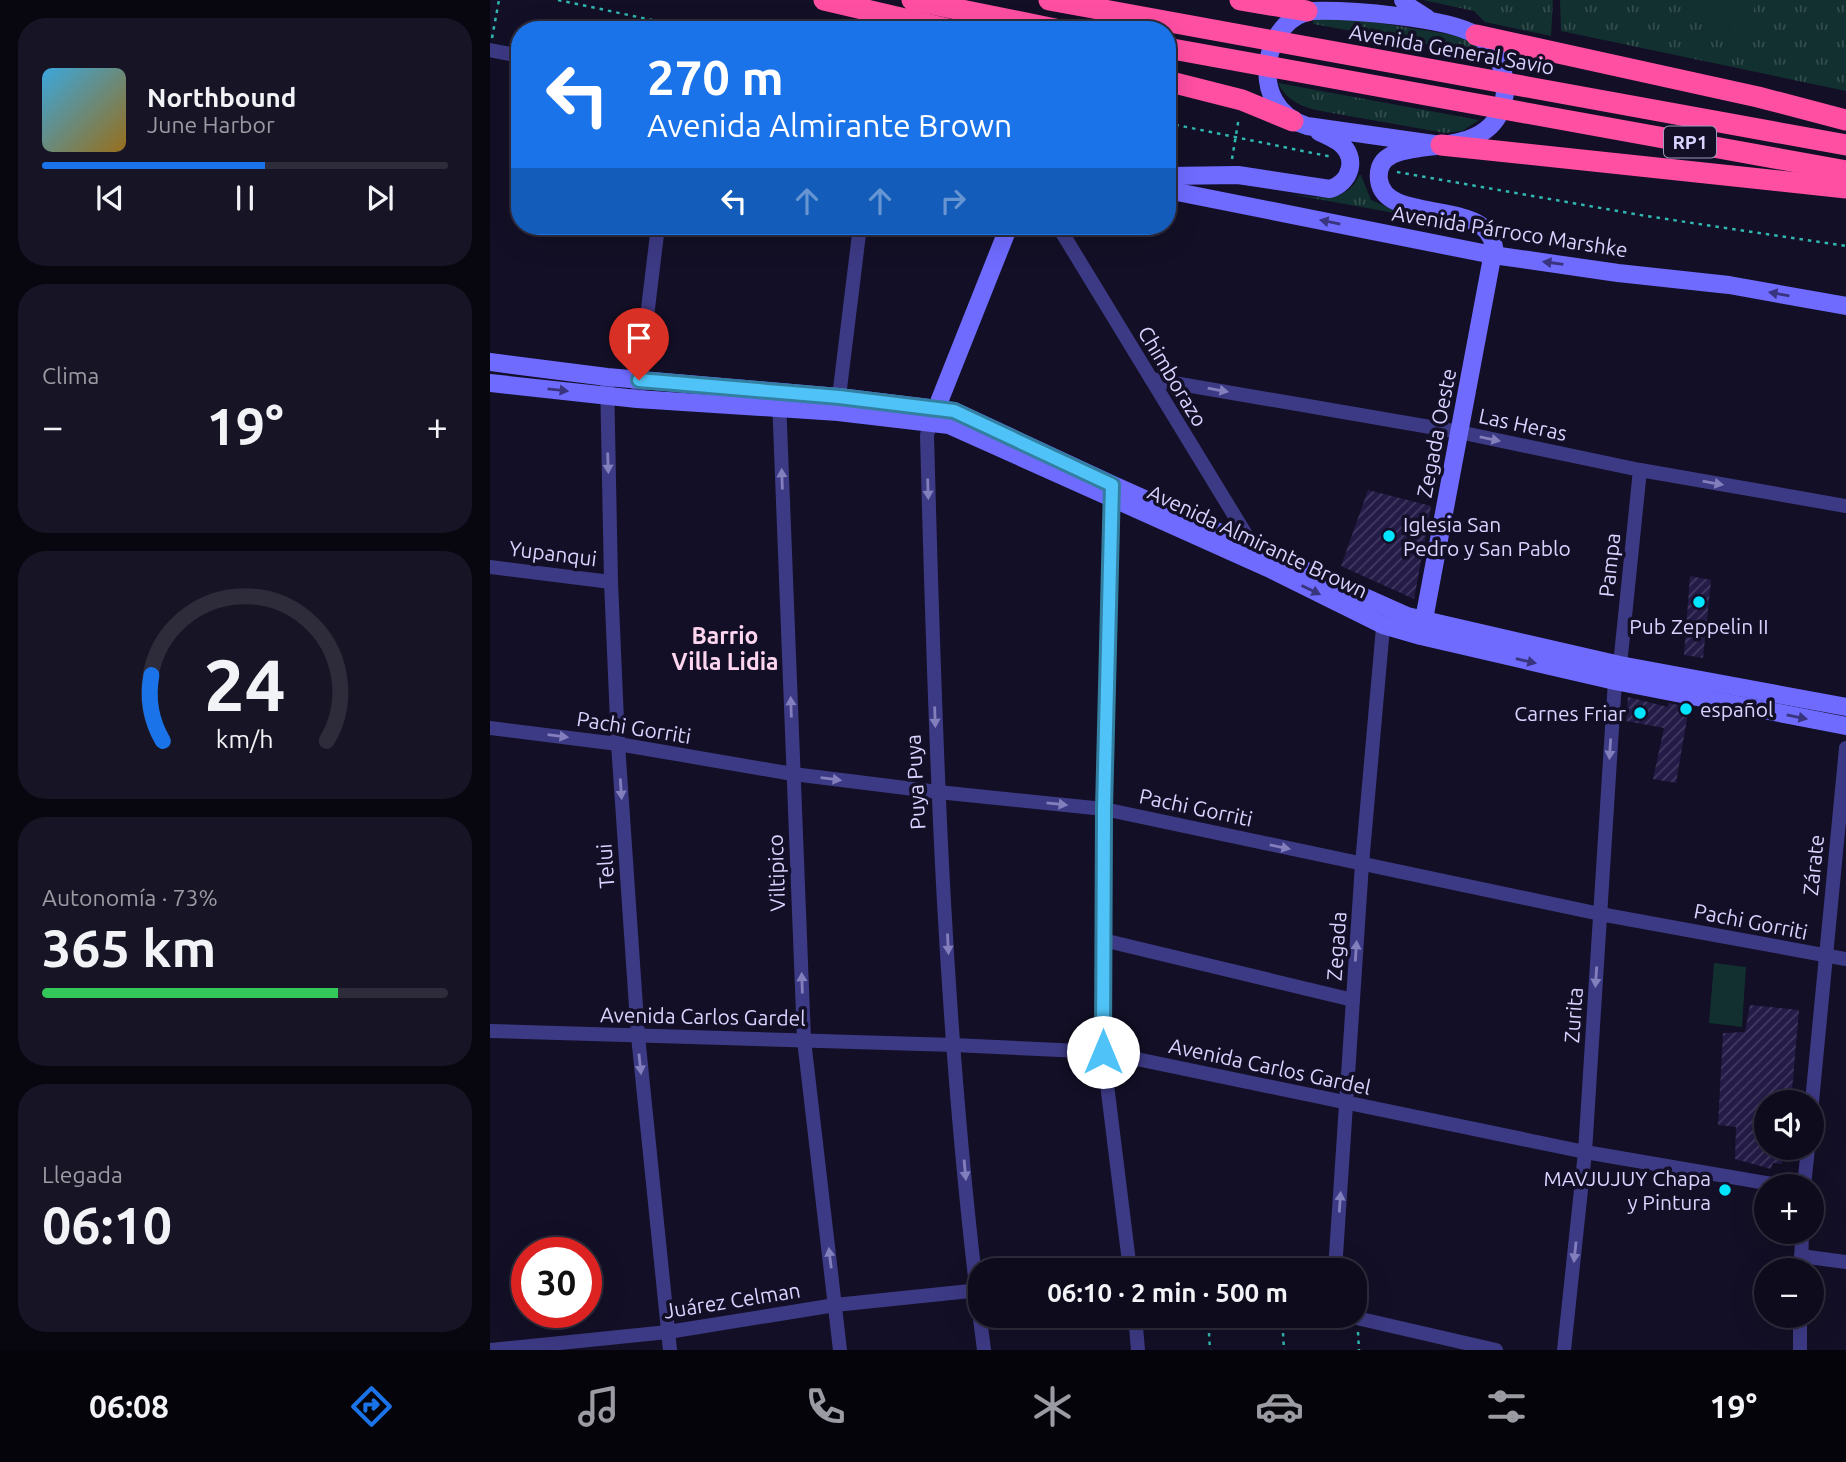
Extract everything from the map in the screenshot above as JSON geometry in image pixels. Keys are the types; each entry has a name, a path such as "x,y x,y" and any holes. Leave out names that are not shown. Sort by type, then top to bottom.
{"highway":[{"path":"824,0 914,21"},
{"path":"912,0 1016,21"},
{"name":"Avenida General Savio","path":"1049,0 1159,21"},
{"path":"1240,0 1310,11"},
{"name":"Avenida General Savio","path":"1176,24 1846,145"},
{"path":"1476,35 1758,97 1846,120"},
{"name":"RP1","path":"1176,50 1846,171"},
{"path":"1176,83 1242,100 1300,123"},
{"path":"1441,145 1846,188"}],"main road":[{"path":"1176,176 1227,174 1331,189 1338,187 1347,178 1350,161 1345,149 1339,143 1282,112 1267,86 1267,70 1271,51 1282,30 1310,11 1351,0"},
{"path":"1403,0 1418,13 1437,23"},
{"path":"1310,11 1363,12 1437,23 1476,35 1494,53 1501,67 1505,88 1502,108 1490,126 1468,141 1397,152 1385,159 1379,178 1382,189 1395,201 1483,225 1493,239 1493,255"},
{"path":"1300,123 1441,145"},
{"name":"Avenida Párroco Marshke","path":"1176,192 1493,255 1729,285 1846,306"},
{"name":"Puya Puya","path":"934,415 1005,235"},
{"name":"Zegada Oeste","path":"1423,628 1493,255"},
{"name":"Avenida Almirante Brown","path":"490,362 607,386 637,399 779,400"},
{"name":"Avenida Almirante Brown","path":"490,383 607,386 639,380 779,400 934,415 954,411 1383,625 1423,628 1846,726"},
{"name":"Avenida Almirante Brown","path":"1113,492 1253,547 1385,606 1423,628"},
{"name":"Avenida Almirante Brown","path":"1617,673 1846,707"}],"street":[{"path":"491,45 511,53"},
{"path":"637,399 657,235"},
{"path":"839,405 859,235"},
{"name":"Chimborazo","path":"1063,235 1268,568"},
{"name":"Las Heras","path":"1150,379 1459,432 1640,470 1846,506"},
{"name":"Telui","path":"607,386 618,744 638,1036 670,1350"},
{"name":"Viltipico","path":"779,400 804,1040 840,1350"},
{"name":"Puya Puya","path":"934,415 927,435 939,792 954,1045 975,1258"},
{"name":"Pampa","path":"1617,673 1640,470"},
{"path":"1113,492 1104,809 1103,1052 1130,1258"},
{"name":"Yupanqui","path":"490,567 611,582"},
{"name":"Zegada","path":"1336,1258 1362,864 1385,606"},
{"name":"Zurita","path":"1564,1350 1585,1152 1617,673"},
{"name":"Pachi Gorriti","path":"490,728 618,744 793,774 1104,809 1600,914 1846,959"},
{"name":"Zárate","path":"1813,1090 1846,748"},
{"path":"1103,940 1353,1000"},
{"name":"Avenida Carlos Gardel","path":"490,1031 1103,1052 1585,1152 1754,1181"},
{"path":"1824,1262 1846,1262"},
{"name":"Juárez Celman","path":"491,1350 668,1332 835,1305 968,1291"},
{"path":"1367,1320 1496,1350"},
{"name":"Puya Puya","path":"982,1328 984,1350"},
{"path":"1136,1328 1138,1350"},
{"path":"1800,1328 1800,1350"}],"path":[{"path":"491,45 499,0"},
{"path":"558,0 657,21"},
{"path":"1227,174 1242,100"},
{"path":"1176,125 1350,161"},
{"path":"1380,169 1646,216 1846,246"},
{"path":"1209,1328 1210,1350"},
{"path":"1283,1328 1284,1350"},
{"path":"1355,1328 1359,1350"}],"green space":[{"path":"1423,0 1553,0 1551,36 1485,22 1474,11"},
{"path":"1560,0 1846,0 1846,91 1561,31"},
{"path":"1695,0 1755,0 1751,33 1693,21"},
{"path":"1342,17 1467,37 1478,46 1477,53 1313,24 1318,18"},
{"path":"1278,83 1479,120 1462,131 1445,133 1321,111 1296,102"},
{"path":"1359,175 1371,200 1406,215 1289,194 1319,197 1338,195 1354,185"},
{"path":"1714,963 1746,967 1742,1027 1709,1023"}],"building":[{"name":"Iglesia San Pedro y San Pablo","path":"1368,490 1431,506 1414,599 1341,566"},
{"name":"Pub Zeppelin II","path":"1690,576 1711,580 1703,658 1684,655"},
{"path":"1628,697 1668,707 1668,703 1689,707 1676,783 1653,779 1664,728 1626,721"},
{"path":"1750,1005 1799,1010 1792,1090 1754,1090 1754,1160 1782,1160 1782,1164 1773,1163 1771,1169 1735,1159 1736,1127 1718,1125 1723,1033 1745,1032"}],"place":[{"name":"Iglesia San Pedro y San Pablo","path":"1389,536"},
{"name":"Pub Zeppelin II","path":"1699,602"},
{"name":"español","path":"1686,709"},
{"name":"Carnes Friar","path":"1640,713"},
{"name":"MAVJUJUY Chapa y Pintura","path":"1725,1190"}],"district":[{"name":"Barrio Villa Lidia","path":"725,648"}],"route":[{"path":"639,380 839,397 954,411 1112,485 1104,809 1103,1052"}]}
